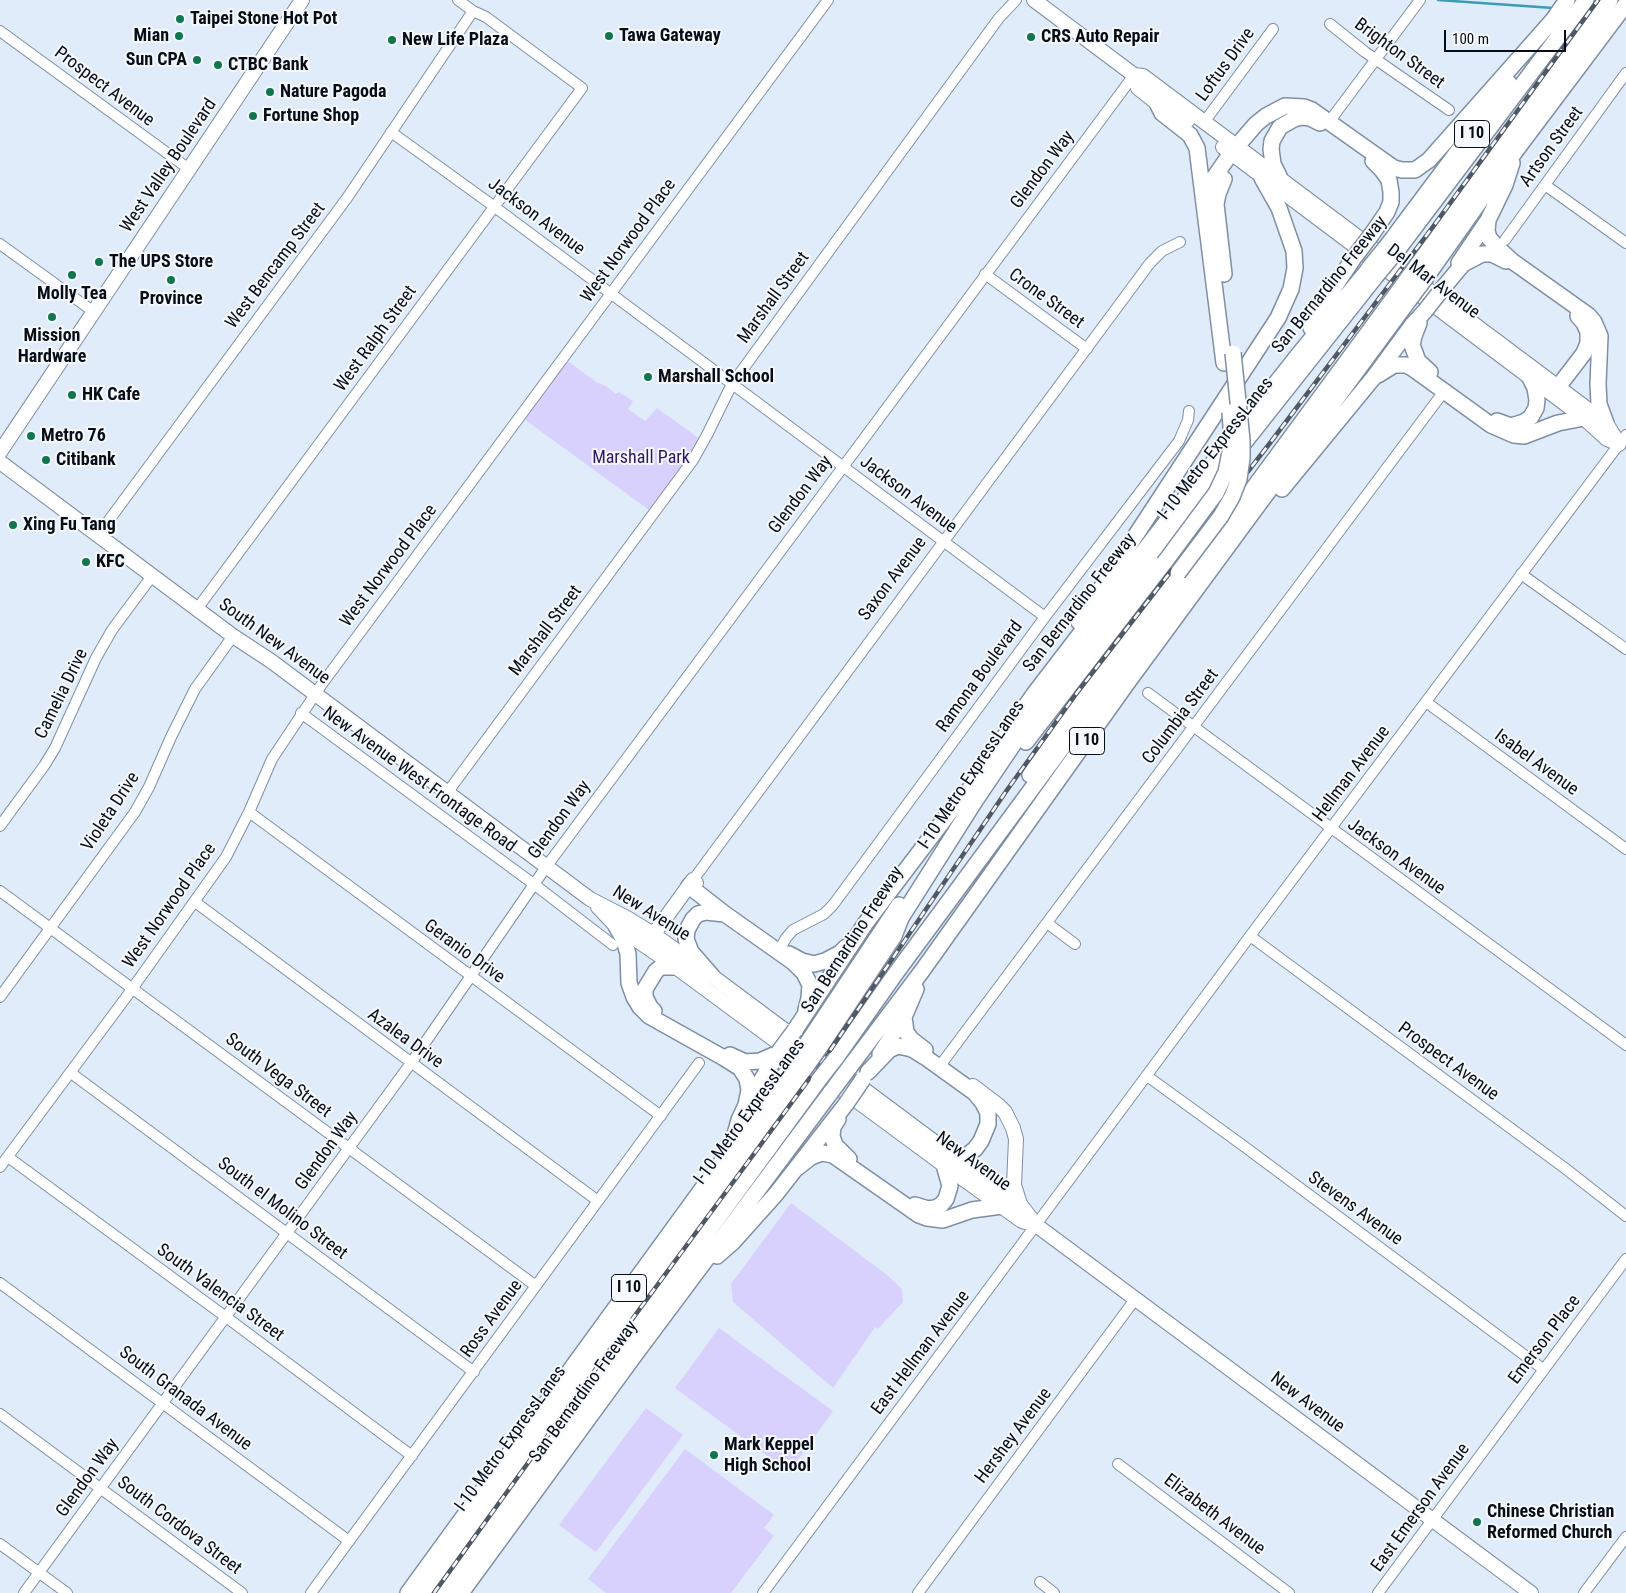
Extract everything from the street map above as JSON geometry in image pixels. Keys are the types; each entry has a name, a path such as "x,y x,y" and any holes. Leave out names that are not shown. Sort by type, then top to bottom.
{"highway":[{"name":"San Bernardino Freeway","path":"1391,249 1567,0"},
{"name":"I-10 Metro ExpressLanes","path":"815,1043 894,936 901,918 975,801 1023,730 1123,596 1372,273 1586,0"},
{"path":"1421,271 1610,0"},
{"name":"San Bernardino Freeway","path":"461,1593 922,971 1128,682 1254,512 1421,271 1517,149 1626,4"},
{"path":"1205,209 1213,179 1256,124 1285,106 1304,107 1329,122 1394,168 1416,170 1429,160 1553,20"},
{"path":"896,973 1049,746 1221,516 1232,497 1239,479 1242,440 1197,148 1190,134 1162,113 1157,103"},
{"path":"1279,176 1272,157 1272,141 1275,134 1286,122 1302,117 1317,121 1374,162 1382,170 1391,186 1390,202 1386,212 1325,301 1299,354"},
{"path":"1254,512 1277,495 1374,377 1413,324 1425,312 1443,288 1488,220 1505,185 1517,149"},
{"path":"894,936 1020,750 1216,493 1226,472 1230,452 1231,426 1229,358 1216,204 1222,182 1236,152"},
{"path":"1034,694 1103,582 1278,318 1291,289 1295,268 1294,250 1279,208 1262,178"},
{"path":"1488,220 1487,230 1489,238 1498,248 1512,261 1594,322 1600,336 1599,404 1606,423"},
{"path":"1443,288 1464,264 1472,258 1482,254 1492,254 1510,263 1575,312 1584,323 1588,332 1588,343 1584,353 1558,387"},
{"name":"San Bernardino Freeway","path":"408,1593 731,1148 798,1067 815,1043 848,984 915,880 978,775 1034,694 1163,526 1299,354 1372,273"},
{"name":"I-10 Metro ExpressLanes","path":"444,1593 836,1058 896,973 1403,296"},
{"path":"1425,312 1417,327 1412,345 1418,361 1428,371 1499,422 1512,426 1524,422 1531,417 1536,408 1537,400 1535,388 1530,378"},
{"path":"1374,377 1394,365 1406,365 1445,390 1491,425 1514,435 1524,436 1558,423 1584,418"},
{"path":"731,1148 739,1120 746,1105 778,1053 856,937 915,856 978,775"},
{"path":"691,883 725,914 793,962 804,974 810,985 804,1017"},
{"path":"712,976 691,952 686,939 687,930 698,914 706,912 725,914"},
{"path":"616,926 624,940 628,954 629,983 640,1007 649,1016 740,1068 747,1079 749,1090 746,1105"},
{"path":"781,947 793,956 814,964 825,961 840,953 856,937"},
{"path":"676,967 661,968 656,971 645,989 645,997 650,1007 660,1016 723,1052 745,1062 760,1061 778,1053"},
{"path":"695,1275 733,1242 797,1168 846,1104 904,1017 922,971"},
{"path":"904,1017 906,1032 911,1039 942,1063"},
{"path":"866,1076 889,1050 898,1046 912,1049 975,1093 988,1113 988,1124 975,1149 960,1161"},
{"name":"I-10 Metro ExpressLanes","path":"422,1593 798,1067"},
{"path":"846,1104 833,1127 832,1136 835,1145 850,1160 906,1200 916,1206 928,1209 941,1205 946,1199 950,1186 944,1165"},
{"path":"797,1168 816,1155 822,1153 832,1155 911,1210 927,1218 943,1220 972,1210 1002,1206"}],"main road":[{"name":"West Valley Boulevard","path":"0,452 302,0"},
{"name":"Del Mar Avenue","path":"1034,0 1134,75 1144,76 1205,121 1262,178 1584,418 1607,439 1624,442"},
{"name":"Del Mar Avenue","path":"1134,75 1138,88 1157,103 1175,111 1236,152 1279,176 1606,423 1624,442"},
{"name":"South New Avenue","path":"0,462 233,636 272,661 546,866"},
{"path":"546,866 590,899"},
{"path":"691,883 781,947"},
{"name":"Saxon Avenue","path":"644,947 691,883"},
{"name":"New Avenue","path":"590,899 616,926 644,947 676,967 1022,1221 1036,1224"},
{"name":"New Avenue","path":"590,899 653,934 712,976 1020,1204 1036,1224 1531,1593"},
{"path":"942,1063 998,1105 1009,1120 1016,1139 1014,1185 1020,1204"}],"street":[{"path":"458,0 473,11"},
{"name":"West Norwood Place","path":"0,1168 71,1073 226,857 249,812 272,759 301,714 828,0"},
{"name":"Marshall Street","path":"447,793 693,460 732,384 999,18 1016,0"},
{"path":"1329,122 1420,0"},
{"name":"West Ralph Street","path":"197,608 582,88 486,17 473,11"},
{"name":"West Bencamp Street","path":"98,535 347,198 473,11"},
{"name":"Brighton Street","path":"1330,24 1375,59 1449,110"},
{"name":"Loftus Drive","path":"1205,121 1273,29"},
{"name":"Prospect Avenue","path":"0,30 189,170"},
{"name":"Artson Street","path":"1505,240 1626,73"},
{"name":"Glendon Way","path":"24,1593 411,1063 535,885 546,866 1134,75"},
{"name":"Jackson Avenue","path":"391,132 494,206 1045,617"},
{"path":"1545,185 1626,243"},
{"name":"Saxon Avenue","path":"691,883 1150,263 1162,251 1180,242"},
{"path":"0,244 94,312"},
{"name":"Crone Street","path":"985,274 1087,349"},
{"name":"Columbia Street","path":"942,1063 1445,390"},
{"name":"Ramona Boulevard","path":"781,947 793,930 824,914 833,905 1045,617 1179,441 1188,420 1189,411"},
{"name":"Hellman Avenue","path":"1105,1133 1521,574 1624,442"},
{"path":"1521,574 1626,649"},
{"name":"Camelia Drive","path":"0,826 48,760 69,719 96,658 117,623 152,576"},
{"name":"Violeta Drive","path":"0,997 135,812 149,787 195,689 233,636"},
{"name":"Jackson Avenue","path":"1148,693 1626,1045"},
{"name":"Isabel Avenue","path":"1426,702 1626,850"},
{"name":"New Avenue West Frontage Road","path":"301,714 535,885 613,945"},
{"name":"Geranio Drive","path":"249,812 661,1116"},
{"name":"South Vega Street","path":"0,890 536,1286"},
{"name":"Azalea Drive","path":"195,902 598,1201"},
{"path":"1047,924 1075,944"},
{"name":"Prospect Avenue","path":"1250,936 1566,1169 1626,1216"},
{"name":"Ross Avenue","path":"311,1593 699,1064"},
{"name":"South el Molino Street","path":"71,1073 474,1372"},
{"name":"Stevens Avenue","path":"1147,1076 1543,1369"},
{"name":"East Hellman Avenue","path":"763,1593 1105,1133"},
{"name":"South Valencia Street","path":"8,1157 412,1456"},
{"name":"Emerson Place","path":"1490,1442 1626,1259"},
{"name":"South Granada Avenue","path":"0,1282 350,1541"},
{"name":"Hershey Avenue","path":"918,1593 1136,1298"},
{"name":"South Cordova Street","path":"0,1414 242,1593"},
{"name":"East Emerson Avenue","path":"1378,1593 1490,1442"},
{"name":"Elizabeth Avenue","path":"1118,1464 1289,1593"},
{"path":"1584,1593 1626,1536"},
{"path":"0,1544 67,1593"},
{"path":"1040,1582 1054,1593"}],"green space":[{"name":"Marshall Park","path":"568,361 596,382 606,386 616,394 619,392 633,401 628,409 645,421 657,408 700,439 692,455 649,510 524,419"},
{"path":"791,1203 887,1275 902,1289 903,1302 878,1329 875,1327 833,1388 733,1302 731,1284"},
{"path":"719,1328 833,1411 789,1472 675,1388"},
{"path":"646,1408 683,1435 596,1552 559,1525"},
{"path":"685,1449 774,1515 764,1528 774,1536 731,1593 606,1593 588,1579"}],"waterway":[{"path":"1438,0 1553,8"}],"railway":[{"path":"434,1593 608,1352 829,1052 1007,790 1076,694 1270,443 1432,228 1598,0"}],"place":[{"name":"Taipei Stone Hot Pot","path":"180,19"},
{"name":"Mian","path":"179,36"},
{"name":"Tawa Gateway","path":"609,36"},
{"name":"CRS Auto Repair","path":"1031,37"},
{"name":"New Life Plaza","path":"392,40"},
{"name":"Sun CPA","path":"197,60"},
{"name":"CTBC Bank","path":"218,65"},
{"name":"Nature Pagoda","path":"270,92"},
{"name":"Fortune Shop","path":"253,116"},
{"name":"The UPS Store","path":"99,262"},
{"name":"Molly Tea","path":"72,275"},
{"name":"Province","path":"171,280"},
{"name":"Mission Hardware","path":"52,317"},
{"name":"Marshall School","path":"648,377"},
{"name":"HK Cafe","path":"72,395"},
{"name":"Metro 76","path":"31,436"},
{"name":"Citibank","path":"46,460"},
{"name":"Xing Fu Tang","path":"13,525"},
{"name":"KFC","path":"86,562"},
{"name":"Mark Keppel High School","path":"714,1455"},
{"name":"Chinese Christian Reformed Church","path":"1477,1522"}]}
